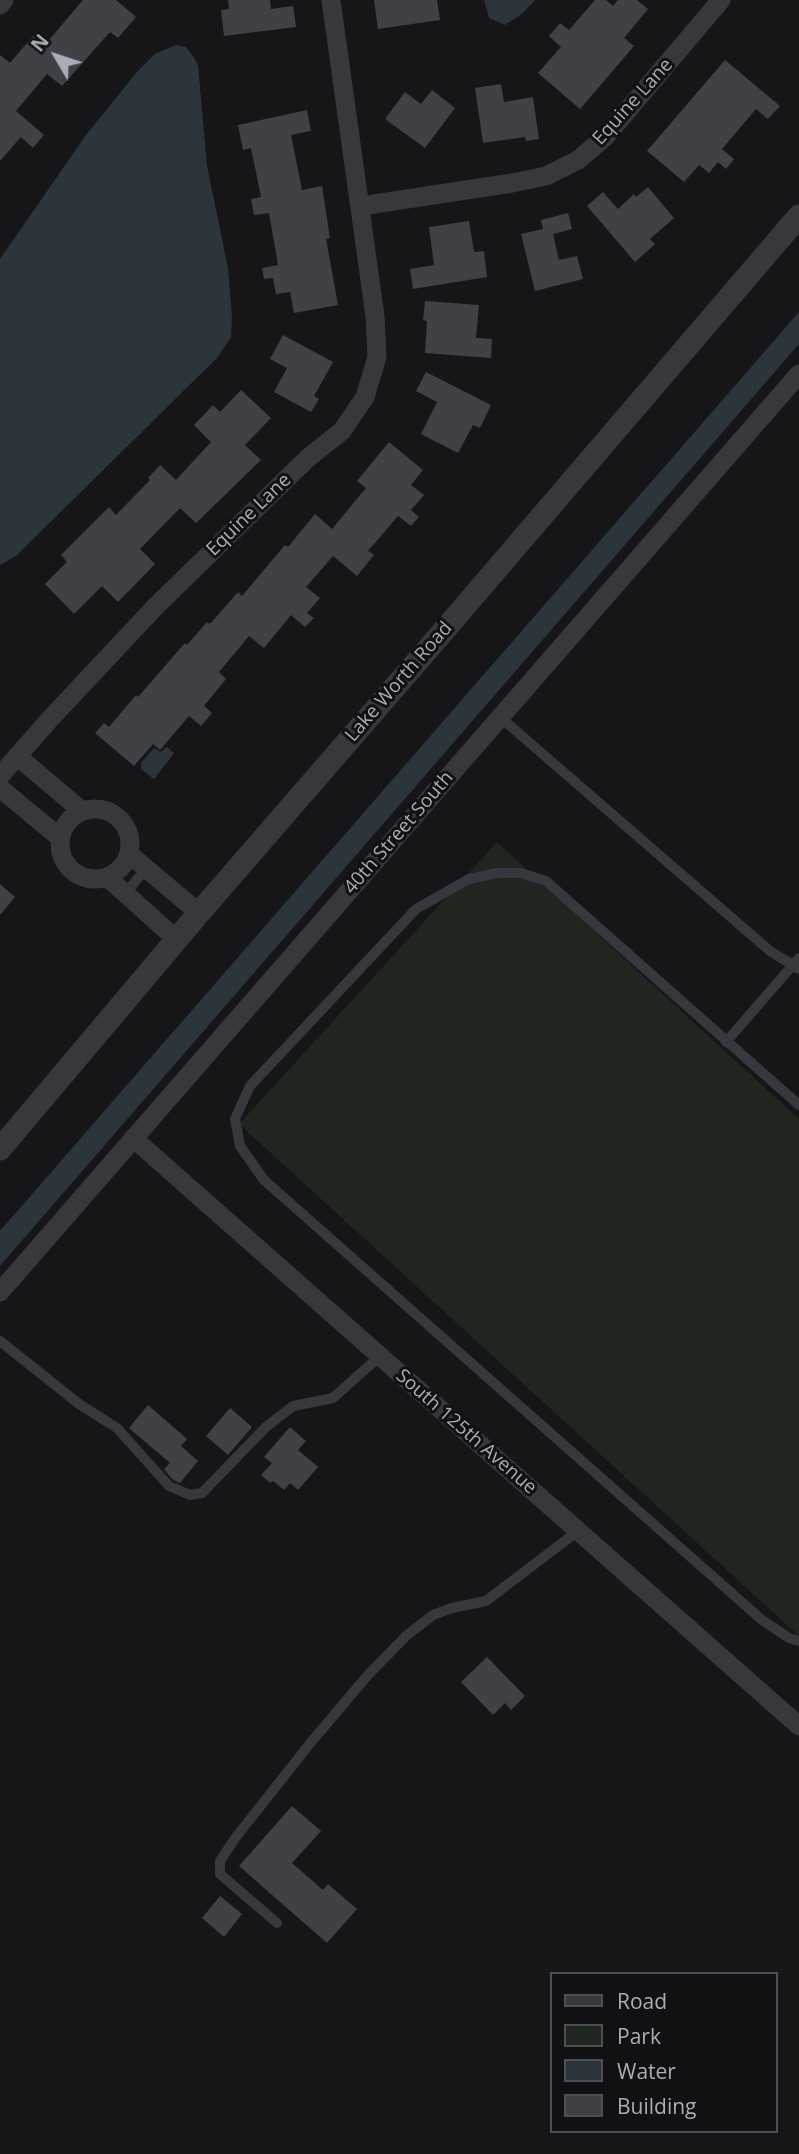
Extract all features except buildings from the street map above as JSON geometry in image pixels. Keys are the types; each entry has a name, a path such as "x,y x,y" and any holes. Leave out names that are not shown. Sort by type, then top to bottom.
{"street":[{"path":"0,5 4,0"},
{"name":"Equine Lane","path":"0,776 156,607 309,457 342,431 365,397 377,357 375,316 331,0"},
{"name":"Equine Lane","path":"361,206 523,181 546,176 578,160 605,136 721,0"},
{"name":"Lake Worth Road","path":"0,1149 199,913 799,216"},
{"name":"40th Street South","path":"0,1292 799,374"},
{"path":"17,757 82,811"},
{"path":"0,788 60,838"},
{"path":"104,810 114,814 128,831 129,853 117,872 107,877 83,877 72,871 65,861 60,838 72,817 82,811 104,810"},
{"path":"129,853 199,913"},
{"path":"107,877 177,940"},
{"name":"South 125th Avenue","path":"133,1138 799,1726"}],"lane":[{"path":"500,717 769,951 797,964 726,1042"},
{"path":"126,893 146,868"},
{"path":"799,1105 546,881 521,873 497,873 469,879 416,909 250,1086 235,1119 240,1146 264,1180 762,1620 789,1638 799,1641"},
{"path":"0,1341 79,1404 117,1428 169,1486 190,1495 202,1493 266,1427 293,1406 333,1398 380,1356"},
{"path":"277,1923 220,1874 220,1861 236,1837 368,1675 412,1630 433,1615 486,1601 578,1531"}],"green space":[{"path":"497,842 799,1119 799,1636 239,1124"}],"water":[{"path":"484,0 535,0 523,13 505,25 489,18"},
{"path":"176,45 186,47 198,65 207,166 228,268 231,337 217,358 16,556 0,565 0,259 86,135 137,72 155,54"},
{"path":"799,312 799,344 0,1266 0,1231"},
{"path":"167,747 174,753 154,779 141,769 141,763 154,748 161,752"}]}
